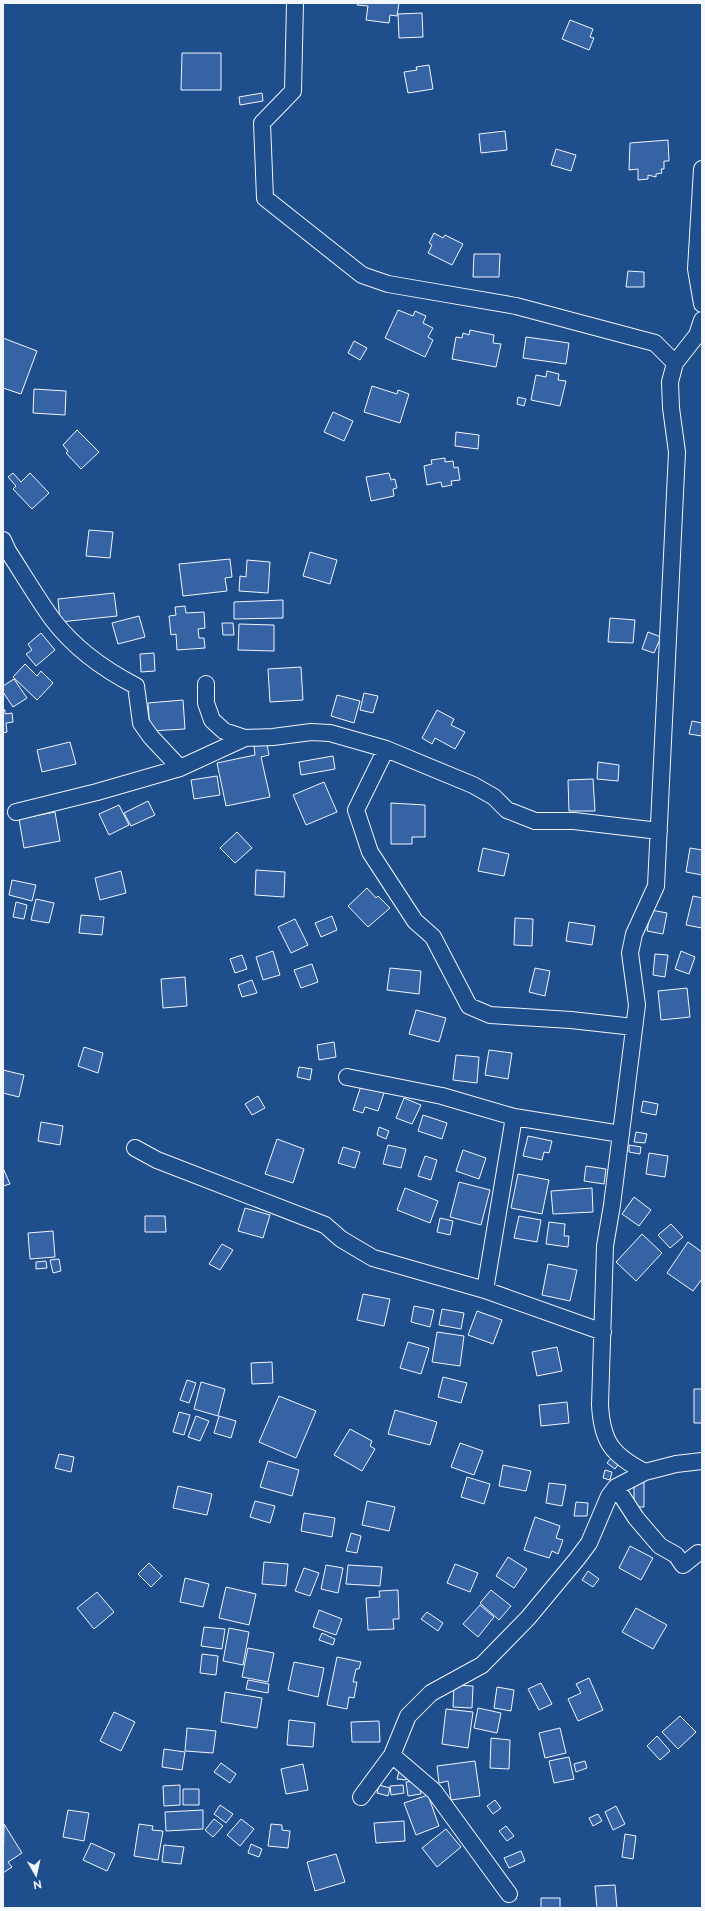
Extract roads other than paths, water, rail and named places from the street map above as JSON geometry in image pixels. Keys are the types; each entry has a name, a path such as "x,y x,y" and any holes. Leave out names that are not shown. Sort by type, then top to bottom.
{"street":[{"path":"295,3 293,91 262,123 265,198 362,275 388,284 516,306 655,343 675,363"},
{"path":"702,169 696,269 702,304"},
{"path":"645,1472 624,1461 604,1435 601,1424 605,1246 637,1005 630,953 634,934 656,886 660,831 677,452 671,408 670,382 675,363 697,335 702,320"},
{"path":"3,540 8,551 54,621 89,656 111,673 136,686 141,722 151,737 180,768"},
{"path":"206,684 206,703 212,720 224,731 245,738 273,737 310,732 330,733 386,749 473,785 494,797 508,810 535,820 574,821 660,831"},
{"path":"16,812 97,792 180,768 245,738"},
{"path":"386,749 356,810 370,852 415,921 433,937 469,1006 490,1015 571,1020 634,1027"},
{"path":"347,1077 442,1096 514,1117 621,1134"},
{"path":"485,1290 514,1117"},
{"path":"135,1148 157,1160 325,1225 341,1239 373,1258 485,1290 602,1332"},
{"path":"360,1797 392,1755 408,1716 431,1693 482,1665 528,1618 589,1543 608,1496 616,1487 645,1472 676,1464 702,1461"},
{"path":"616,1487 636,1518 660,1546 676,1555 683,1565 698,1553"},
{"path":"392,1755 434,1791 509,1894"}]}
